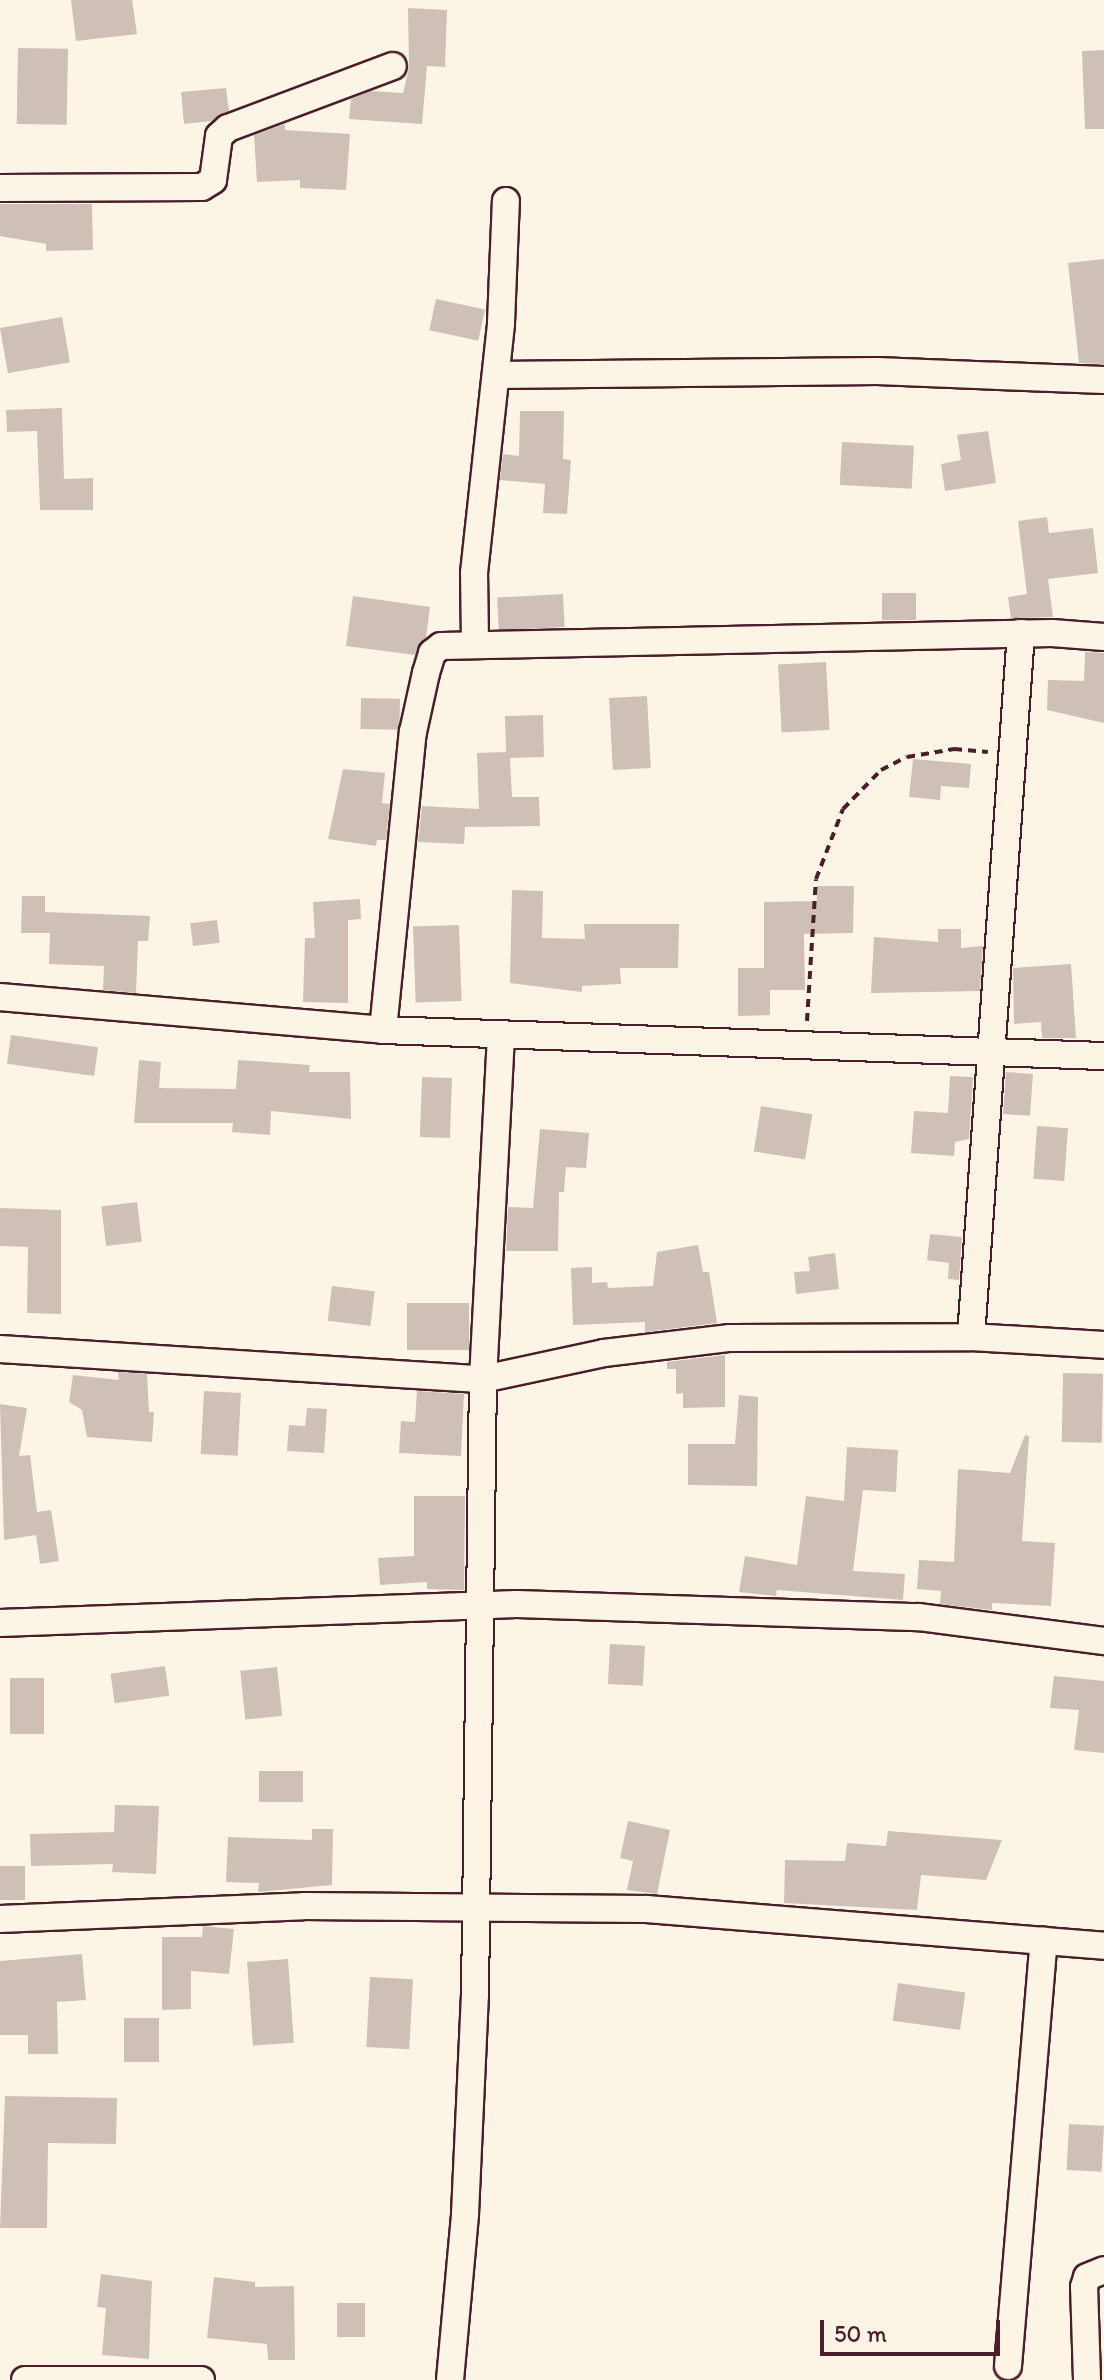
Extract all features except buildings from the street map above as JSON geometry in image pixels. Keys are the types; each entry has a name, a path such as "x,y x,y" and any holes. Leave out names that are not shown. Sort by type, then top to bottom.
{"street":[{"path":"0,188 202,187 213,180 219,136 228,128 393,66"},
{"path":"475,642 474,573 496,375 506,201"},
{"path":"496,375 877,371 1104,380"},
{"path":"971,1337 995,1052 1021,633"},
{"path":"383,1030 411,746 426,673 432,653 441,646 475,642 1021,633 1104,637"},
{"path":"0,997 383,1030 1104,1056"},
{"path":"450,2380 465,2214 478,1907 483,1379 501,1034"},
{"path":"0,1349 483,1379 604,1353 704,1339 971,1337 1104,1345"},
{"path":"0,1623 481,1605 919,1617 1104,1641"},
{"path":"0,1919 304,1906 647,1909 1104,1946"},
{"path":"1008,2366 1044,1941"},
{"path":"1087,2380 1084,2287 1087,2277 1104,2270"},
{"path":"25,2380 201,2380"}],"path":[{"path":"806,1044 812,905 830,834 843,809 881,770 907,757 954,749 1014,758"}]}
